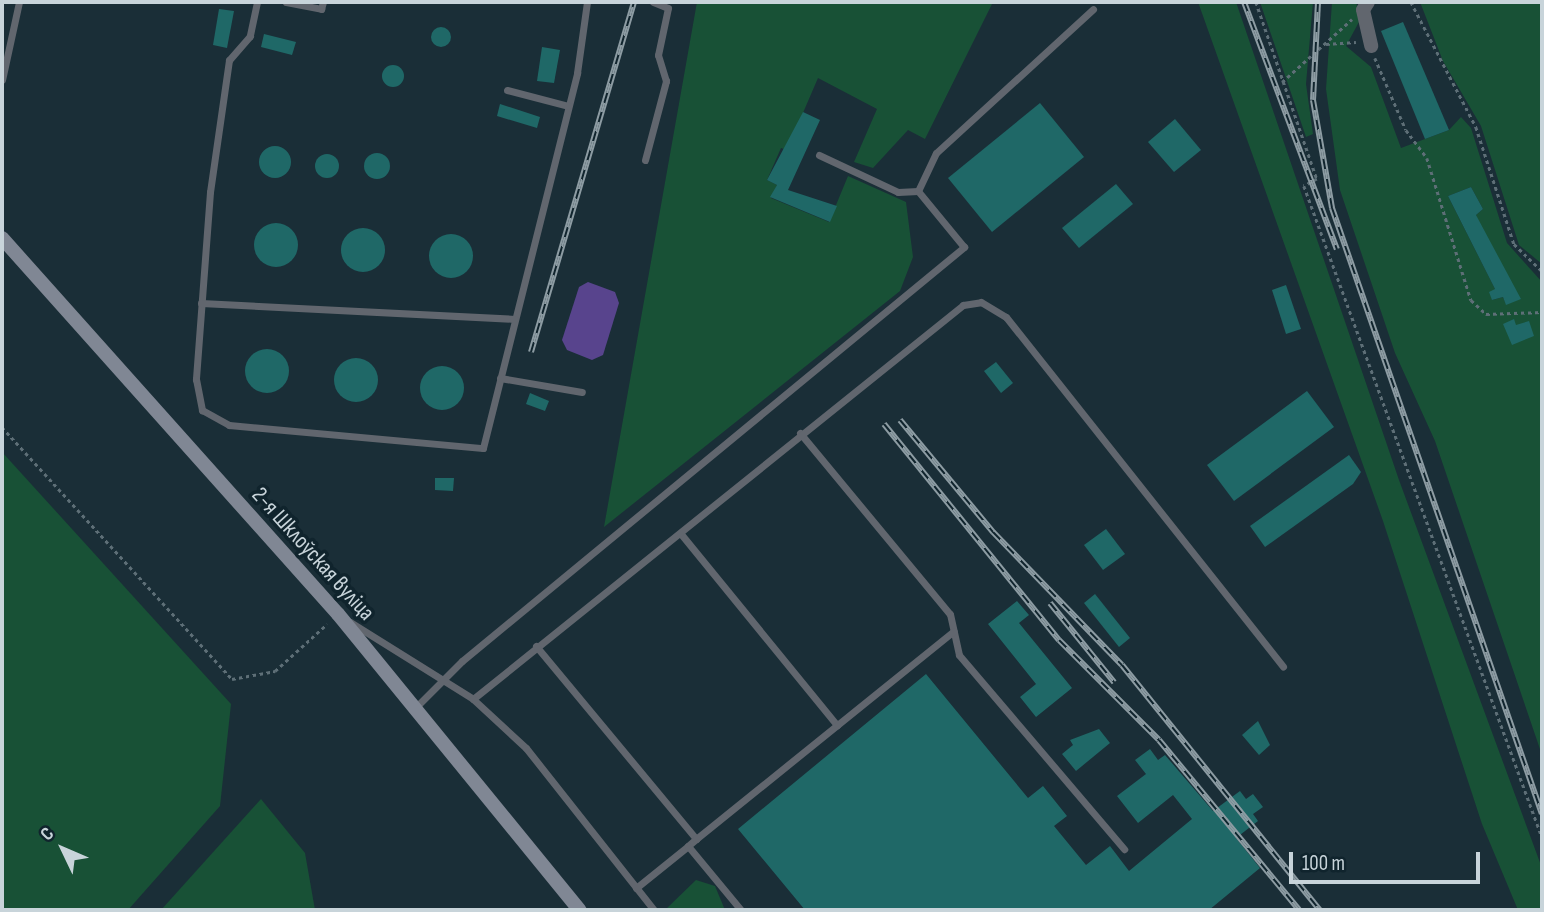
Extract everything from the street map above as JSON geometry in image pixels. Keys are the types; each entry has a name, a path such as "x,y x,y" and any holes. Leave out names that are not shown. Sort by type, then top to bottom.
{"street":[{"path":"1365,6 1371,46"},
{"name":"2-я Шклоўская вуліца","path":"2,238 338,614 579,910"}],"lane":[{"path":"2,80 19,2"},
{"path":"257,2 250,36 229,60 201,303 198,396 202,410 229,425 483,448 568,106 587,2"},
{"path":"286,2 321,9 323,2"},
{"path":"645,160 666,82 658,55 668,8 653,2"},
{"path":"918,191 936,153 1093,9"},
{"path":"507,90 568,106"},
{"path":"819,155 898,192 918,191"},
{"path":"416,707 440,682 964,247 918,191"},
{"path":"201,303 515,319"},
{"path":"473,699 536,646 681,534 800,433 963,305 994,307 1283,666"},
{"path":"500,378 582,393"},
{"path":"800,433 950,614 959,655 1124,849"},
{"path":"681,534 837,725"},
{"path":"338,614 440,682 473,699 526,748 654,910"},
{"path":"636,888 954,631"},
{"path":"536,646 696,839"},
{"path":"688,846 741,910"}],"path":[{"path":"1255,2 1317,179 1304,186 1542,836"},
{"path":"1411,2 1476,127 1514,244 1542,271"},
{"path":"1282,82 1365,6"},
{"path":"1326,44 1348,39 1371,46 1406,130 1427,158 1471,300 1486,314 1542,312"},
{"path":"2,427 232,679 275,671 338,614"}],"green space":[{"path":"697,2 993,2 925,139 908,130 873,168 854,162 877,109 818,78 787,150 781,148 767,180 777,185 771,198 829,222 848,176 906,202 913,257 900,291 604,527"},
{"path":"1198,2 1236,2 1399,480 1542,868 1542,910 1518,910 1482,824 1383,521"},
{"path":"1260,2 1313,2 1306,84 1313,134 1306,137"},
{"path":"1332,2 1356,2 1360,20 1346,46 1371,67 1401,148 1449,130 1461,117 1471,128 1507,243 1542,282 1542,755 1435,441 1395,353 1340,190 1326,89","holes":["1471,187 1483,209 1476,215 1506,304 1503,297 1492,300 1495,289 1448,196"]},
{"path":"1420,2 1542,2 1542,264 1519,245 1481,126 1443,61"},
{"path":"2,452 231,704 220,806 128,910 2,910"},
{"path":"261,799 305,853 315,910 161,910"},
{"path":"696,880 715,886 725,910 665,910"}],"shaded area":[{"path":"588,282 615,292 619,303 603,355 592,360 567,350 562,340 579,287"}],"building":[{"path":"219,9 234,11 227,48 213,45"},
{"path":"1403,22 1449,130 1425,139 1381,31"},
{"path":"437,27 445,27 451,37 445,47 437,47 431,41 431,33"},
{"path":"264,34 296,42 292,55 261,47"},
{"path":"542,47 560,50 554,83 537,81"},
{"path":"393,65 403,72 404,76 397,86 393,87 383,80 382,76 389,66"},
{"path":"1040,103 1084,157 992,232 948,178"},
{"path":"500,104 540,117 537,128 497,116"},
{"path":"803,112 820,120 788,190 837,206 830,222 770,197 777,185 767,180"},
{"path":"1175,119 1201,150 1174,172 1148,142"},
{"path":"275,146 286,151 291,162 286,173 275,178 264,173 259,162 264,151"},
{"path":"377,153 386,157 390,166 386,175 377,179 368,175 364,166 368,157"},
{"path":"327,154 338,161 339,166 332,177 327,178 316,171 315,166 322,155"},
{"path":"1116,184 1133,204 1079,248 1062,228"},
{"path":"1471,187 1483,209 1476,215 1521,299 1506,305 1503,297 1492,300 1489,292 1495,289 1448,196"},
{"path":"276,223 291,230 298,245 291,260 276,267 261,260 254,245 261,230"},
{"path":"363,228 379,234 385,250 379,266 363,272 347,266 341,250 347,234"},
{"path":"451,234 466,241 473,256 466,271 451,278 436,271 429,256 436,241"},
{"path":"1286,285 1301,329 1286,334 1272,290"},
{"path":"1514,319 1516,325 1529,321 1534,336 1512,345 1503,324"},
{"path":"267,349 283,355 289,371 283,387 267,393 251,387 245,371 251,355"},
{"path":"356,358 371,365 378,380 371,395 356,402 341,395 334,380 341,365"},
{"path":"996,362 1013,383 1001,393 984,371"},
{"path":"442,366 457,373 464,388 457,403 442,410 427,403 420,388 427,373"},
{"path":"1307,391 1334,427 1234,501 1207,465"},
{"path":"530,393 549,401 545,411 526,404"},
{"path":"1349,455 1361,472 1353,484 1265,547 1250,526"},
{"path":"435,478 454,478 453,491 435,490"},
{"path":"1106,529 1125,554 1103,570 1084,545"},
{"path":"1095,594 1130,638 1119,647 1084,603"},
{"path":"1017,601 1029,615 1019,623 1072,688 1036,717 1020,697 1036,684 988,624"},
{"path":"926,674 1028,798 1043,786 1067,816 1054,826 1086,865 1110,846 1129,871 1192,819 1173,795 1138,823 1117,796 1146,774 1135,760 1150,749 1158,760 1165,755 1213,811 1240,791 1246,799 1253,794 1263,807 1253,814 1258,821 1236,838 1260,868 1209,910 805,910 738,829"},
{"path":"1258,721 1270,745 1259,755 1242,735"},
{"path":"1099,729 1110,743 1076,771 1062,754 1073,745 1070,740"}],"railway":[{"path":"531,352 634,2"},
{"path":"1244,2 1337,249"},
{"path":"1318,2 1313,100 1332,208 1542,814"},
{"path":"900,420 993,532 1122,665 1320,910"},
{"path":"884,424 1059,640 1159,740 1299,910"},
{"path":"1050,603 1114,682"}]}
